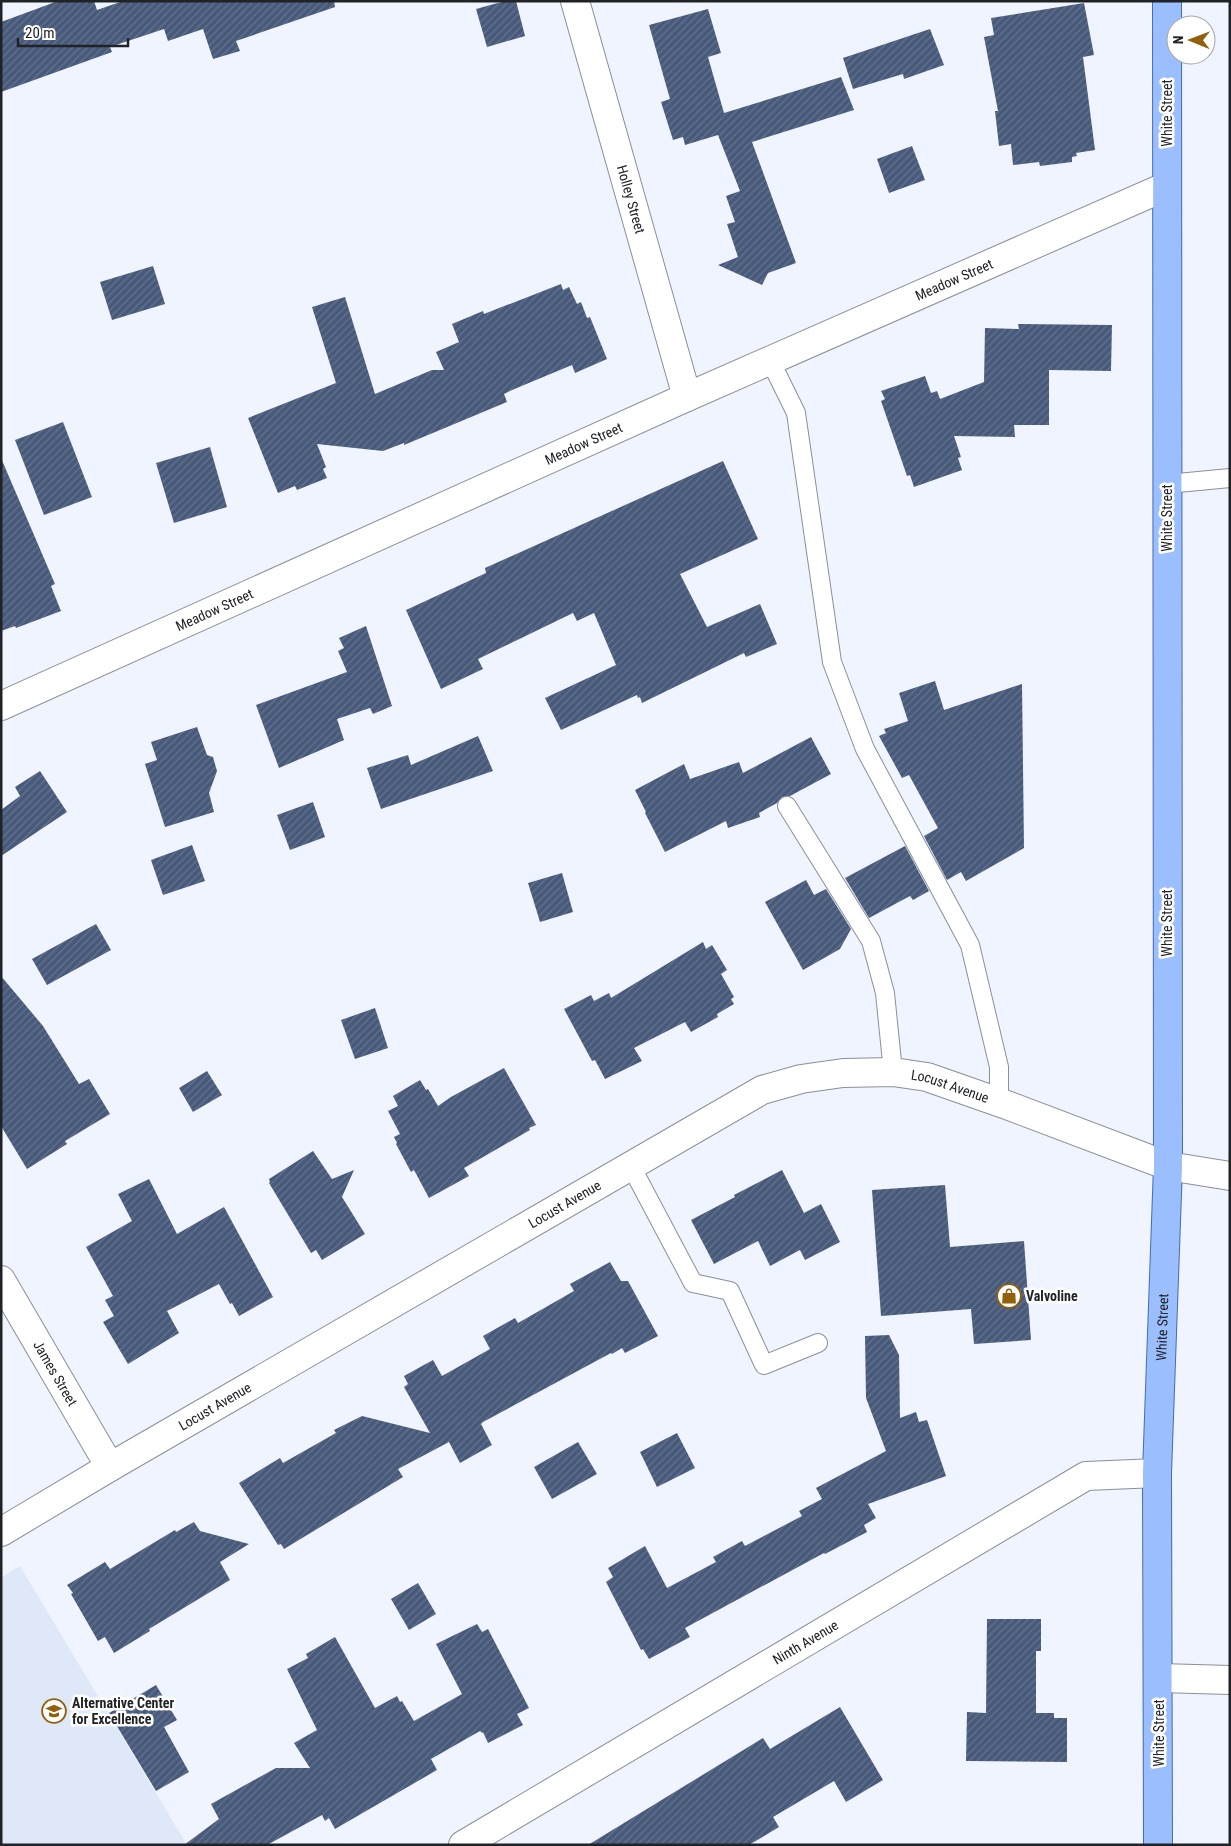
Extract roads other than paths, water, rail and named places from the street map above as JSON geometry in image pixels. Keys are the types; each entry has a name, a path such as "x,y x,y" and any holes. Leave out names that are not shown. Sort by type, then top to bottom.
{"main road":[{"name":"White Street","path":"1158,1845 1158,1473 1168,1166 1168,1"}],"street":[{"name":"Holley Street","path":"578,2 687,397"},
{"name":"Meadow Street","path":"1,706 687,397 1167,186"},
{"name":"Locust Avenue","path":"1,1532 110,1466 762,1090 801,1079 843,1074 892,1072 927,1077 1168,1166 1230,1176"},
{"name":"James Street","path":"1,1280 110,1466"},
{"name":"Ninth Avenue","path":"463,1845 1086,1476 1158,1473"},
{"path":"1159,1678 1230,1680"}],"lane":[{"path":"770,360 796,412 832,662 865,749 970,945 999,1067 999,1102"},
{"path":"1167,484 1230,478"},
{"path":"787,806 871,941 885,993 892,1072"},
{"path":"631,1166 693,1283 730,1291 764,1365 818,1342"}],"place":[{"name":"Valvoline","path":"1009,1296"},
{"name":"Alternative Center for Excellence","path":"54,1711"}]}
